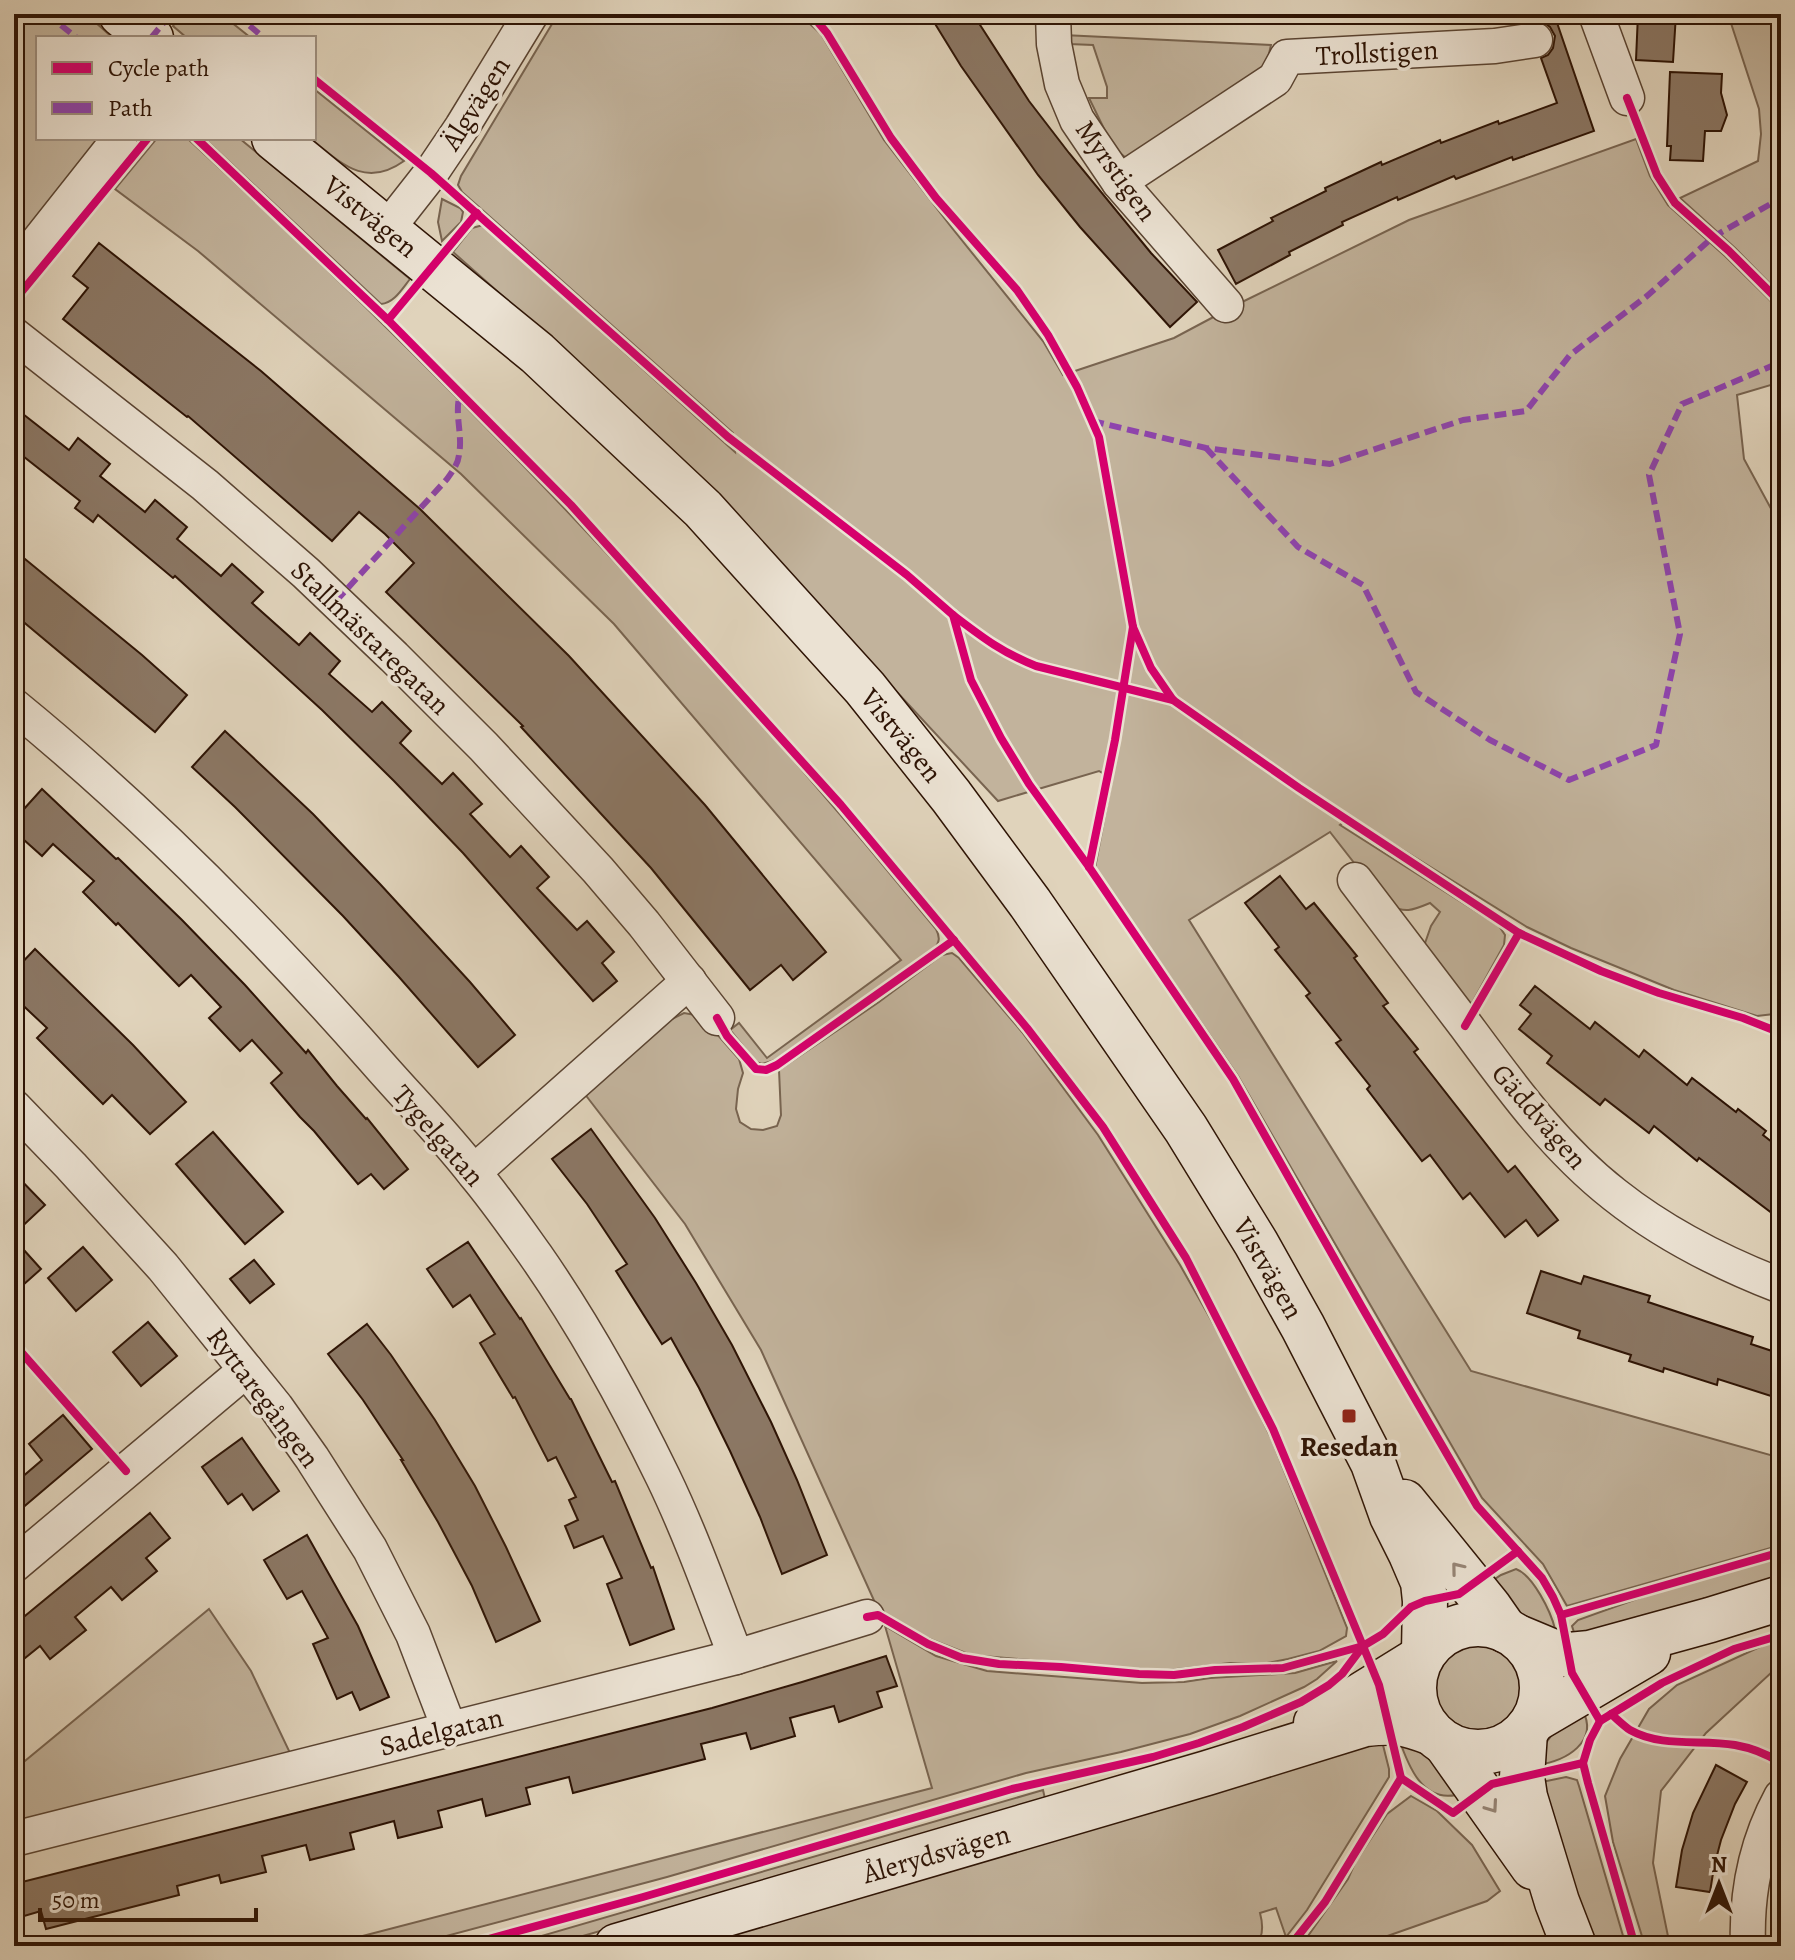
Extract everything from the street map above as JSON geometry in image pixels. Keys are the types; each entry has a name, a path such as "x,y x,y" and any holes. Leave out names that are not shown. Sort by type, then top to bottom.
{"main road":[{"path":"121,14 148,36"},
{"name":"Vistvägen","path":"276,140 537,353 703,509 865,688 951,796 1030,903 1186,1129 1303,1327 1373,1463 1392,1516 1423,1582 1422,1655"},
{"name":"Vistvägen","path":"1373,1463 1512,1634"},
{"path":"1557,1902 1420,1716 1414,1697 1415,1677 1422,1655 1452,1629 1470,1624 1488,1624 1556,1653 1590,1653 1781,1598"},
{"path":"1439,1738 1467,1751 1488,1751 1508,1745 1530,1726 1623,1667 1710,1620"},
{"path":"1512,1634 1534,1656 1542,1676 1542,1698 1530,1726 1522,1777 1525,1797 1557,1902 1574,1946"},
{"name":"Ålerydsvägen","path":"1255,1758 1422,1655"},
{"name":"Ålerydsvägen","path":"617,1946 986,1839 1365,1724 1404,1723 1439,1738"}],"street":[{"name":"Älgvägen","path":"387,229 462,127 531,14"},
{"name":"Myrstigen","path":"1053,14 1054,44 1062,84 1077,120 1119,182 1226,305"},
{"path":"1596,14 1627,98"},
{"name":"Trollstigen","path":"1119,182 1275,79 1287,57 1495,46 1535,40"},
{"path":"14,272 118,140"},
{"name":"Stallmästaregatan","path":"14,335 205,485 306,573 394,657 484,747 598,870 717,1018"},
{"name":"Tygelgatan","path":"14,706 108,787 196,871 323,1001 474,1172 536,1257 627,1408 696,1554 736,1657"},
{"name":"Gäddvägen","path":"1355,880 1518,1098 1551,1136 1616,1195 1696,1247 1781,1286"},
{"path":"474,1172 689,981"},
{"name":"Ryttaregången","path":"14,1107 163,1267 276,1407 312,1458 370,1549 413,1634 449,1728"},
{"path":"14,1565 246,1370"},
{"name":"Sadelgatan","path":"14,1839 736,1657 867,1617"},
{"path":"1748,1946 1747,1903 1757,1856 1770,1817 1781,1797"}],"shaded area":[{"path":"14,14 86,14 111,36 36,36 36,140 100,140 14,246"},
{"path":"182,14 221,14 248,36 185,36 173,26"},
{"path":"558,14 799,14 821,34 884,140 1043,341 1063,375 1174,338 1409,220 1636,139 1650,176 1668,205 1781,311 1781,382 1737,395 1744,459 1781,527 1781,1011 1757,1016 1674,990 1571,948 1527,927 1350,817 1340,825 1499,926 1505,935 1504,945 1467,1012 1424,946 1440,912 1430,903 1408,910 1387,905 1330,832 1189,920 1471,1371 1781,1458 1781,1545 1567,1606 1543,1564 1482,1498 1238,1076 1095,868 1112,779 1099,771 998,801 743,526 568,354 453,252 472,228 483,225 735,452 733,433 462,192 458,185"},
{"path":"1728,14 1781,14 1781,295 1680,198 1758,161 1761,134 1759,109"},
{"path":"1063,35 1271,45 1263,80 1126,158 1113,147 1089,98 1107,98 1107,87 1093,45 1069,44"},
{"path":"316,91 404,161 377,173 365,173 332,156 312,140 316,140"},
{"path":"155,140 189,140 287,231 481,422 669,620 849,824 936,929 939,939 934,949 775,1060 762,1064 756,1062 730,1030 739,1023 767,1058 901,960 614,624 461,474 198,251 115,189"},
{"path":"206,140 241,140 410,279 394,298 381,304"},
{"path":"442,199 463,212 461,222 442,241 438,222"},
{"path":"952,953 1022,1032 1098,1135 1180,1265 1231,1355 1271,1438 1347,1628 1346,1636 1319,1651 1262,1664 1230,1663 1159,1671 971,1655 881,1616 761,1350 685,1224 584,1093 668,1021 684,1013 701,1016 739,1059 743,1073 736,1109 740,1122 751,1129 777,1126 781,1115 779,1070 942,955"},
{"path":"1781,1556 1781,1580 1577,1642 1572,1626 1578,1620 1659,1591"},
{"path":"1516,1569 1535,1586 1555,1629 1522,1620 1486,1585"},
{"path":"209,1609 251,1671 291,1755 23,1823 14,1821 14,1770"},
{"path":"885,1626 936,1656 987,1671 1142,1683 1184,1682 1295,1673 1337,1661 1304,1687 1240,1716 1190,1734 1026,1773 667,1877 409,1946 324,1946 932,1788"},
{"path":"1781,1640 1781,1667 1706,1733 1661,1791 1653,1863 1670,1946 1645,1946 1613,1842 1605,1796 1620,1759 1649,1709 1677,1685"},
{"path":"1478,1646 1501,1653 1513,1665 1520,1688 1513,1711 1501,1723 1478,1730 1455,1723 1443,1711 1436,1688 1443,1665 1455,1653"},
{"path":"1582,1709 1587,1731 1577,1748 1559,1759 1537,1765 1549,1739"},
{"path":"1381,1737 1389,1777 1307,1910 1286,1937 1276,1908 1260,1913 1262,1930 1255,1946 683,1946"},
{"path":"1399,1739 1433,1761 1456,1795 1444,1796 1425,1787 1412,1770"},
{"path":"1566,1777 1577,1780 1626,1946 1594,1946 1537,1783"},
{"path":"1043,1790 1046,1803 548,1946 507,1946"},
{"path":"1411,1796 1437,1811 1472,1845 1500,1891 1487,1901 1359,1946 1301,1946 1348,1879 1387,1814"}],"building":[{"path":"929,14 973,14 1029,101 1069,153 1151,253 1197,302 1170,327 1038,175 961,66"},
{"path":"1526,14 1554,14 1594,131 1456,179 1454,176 1398,200 1397,197 1342,222 1343,225 1289,252 1290,255 1236,284 1218,250 1273,221 1271,218 1381,162 1382,165 1440,140 1441,143 1557,103 1541,58 1553,48 1555,36 1542,21 1528,21"},
{"path":"1638,14 1676,14 1673,62 1636,60"},
{"path":"1670,72 1722,74 1721,93 1727,115 1721,131 1705,131 1703,161 1670,160 1671,146 1667,146"},
{"path":"99,243 261,371 420,509 569,656 705,805 826,952 793,980 781,965 750,990 651,868 523,726 386,592 414,563 385,534 359,512 332,541 188,416 63,319 88,288 73,276"},
{"path":"14,407 69,450 78,438 110,464 100,476 145,512 155,500 187,527 177,539 221,576 232,564 263,592 252,603 299,645 310,633 340,661 329,674 372,712 382,702 411,731 400,743 442,784 453,773 482,804 470,814 510,857 521,846 549,877 537,888 577,930 587,921 614,952 602,963 617,981 593,1001 463,853 322,710 175,576 173,578 98,515 93,522 75,508 80,501 14,449"},
{"path":"14,550 187,695 155,732 14,614"},
{"path":"225,731 313,814 380,884 515,1035 478,1067 343,916 192,767"},
{"path":"42,789 182,920 306,1053 308,1050 408,1169 384,1189 371,1174 358,1184 271,1083 282,1073 252,1040 240,1051 209,1018 221,1007 191,975 179,986 83,892 94,881 53,844 42,856 14,831 14,820"},
{"path":"1280,876 1306,909 1314,903 1357,956 1354,958 1388,1003 1383,1006 1418,1049 1414,1052 1508,1172 1515,1166 1558,1220 1538,1236 1526,1220 1505,1237 1470,1193 1463,1199 1430,1155 1422,1161 1367,1089 1370,1086 1336,1043 1341,1040 1306,996 1310,993 1275,950 1279,947 1245,903"},
{"path":"35,949 186,1102 150,1134 112,1095 103,1104 37,1038 47,1028 14,997 14,971"},
{"path":"1535,986 1590,1029 1595,1022 1639,1057 1644,1050 1687,1085 1692,1078 1766,1131 1763,1135 1781,1149 1781,1220 1699,1158 1697,1161 1654,1126 1649,1133 1605,1099 1600,1105 1547,1063 1552,1056 1519,1029 1531,1014 1520,1005"},
{"path":"591,1129 655,1218 732,1345 771,1422 827,1555 782,1574 760,1517 699,1388 671,1338 662,1344 616,1271 627,1264 552,1159"},
{"path":"213,1132 283,1212 245,1244 176,1164"},
{"path":"14,1173 45,1205 14,1234"},
{"path":"14,1239 41,1269 14,1293"},
{"path":"468,1242 521,1318 571,1399 612,1482 615,1481 653,1567 674,1629 630,1645 607,1584 622,1578 603,1536 574,1548 565,1526 578,1520 569,1500 576,1497 556,1457 548,1461 515,1397 480,1343 495,1334 470,1295 453,1307 427,1269"},
{"path":"83,1247 112,1280 76,1311 48,1278"},
{"path":"254,1260 274,1284 250,1303 230,1279"},
{"path":"1541,1271 1581,1284 1584,1276 1650,1296 1648,1302 1753,1337 1751,1344 1781,1354 1781,1365 1771,1396 1718,1379 1717,1385 1664,1368 1663,1372 1629,1361 1631,1355 1578,1338 1580,1331 1527,1313"},
{"path":"148,1322 177,1356 141,1386 113,1352"},
{"path":"367,1324 435,1420 475,1486 540,1621 496,1642 472,1586 403,1460 328,1354"},
{"path":"63,1415 92,1449 14,1515 14,1484 42,1460 29,1444"},
{"path":"242,1438 279,1491 253,1510 242,1494 228,1504 202,1467"},
{"path":"150,1513 170,1538 146,1558 157,1571 122,1600 111,1587 75,1617 86,1630 50,1659 40,1646 14,1667 14,1625"},
{"path":"307,1535 358,1626 389,1697 360,1710 352,1692 337,1699 313,1644 328,1638 302,1591 287,1599 264,1560"},
{"path":"886,1656 897,1686 877,1692 882,1707 839,1722 834,1706 790,1718 795,1736 751,1749 746,1733 701,1744 705,1759 573,1793 569,1777 526,1788 530,1804 486,1816 482,1799 438,1811 442,1827 398,1838 394,1821 350,1833 354,1849 310,1860 306,1845 262,1856 266,1872 221,1883 219,1875 177,1886 179,1895 46,1929 41,1911 14,1919 14,1884 712,1708"},
{"path":"1716,1765 1747,1782 1721,1840 1710,1892 1676,1887 1682,1850 1693,1813"}],"marked path":[{"path":"47,14 74,36"},
{"path":"153,36 171,14"},
{"path":"236,14 262,36"},
{"path":"1092,421 1206,448 1330,464 1463,420 1526,411 1570,355 1647,296 1713,237 1781,198"},
{"path":"1206,448 1298,547 1363,585 1416,692 1490,740 1569,780 1656,745 1680,634 1649,475 1682,404 1781,362"},
{"path":"336,601 454,468 460,447 460,394"}],"cycle path":[{"path":"811,14 827,33 891,138 936,198 1017,290 1048,335 1077,387 1099,437 1133,627 1151,668 1173,700 1299,788 1519,933 1601,971 1781,1033"},
{"path":"316,81 431,173 728,437 907,575 953,615 971,680 1029,784 1233,1079 1477,1506 1542,1578 1561,1615 1572,1673 1600,1721"},
{"path":"1627,98 1657,175 1675,203 1781,303"},
{"path":"14,301 146,140"},
{"path":"198,140 388,320 571,505 841,805 1027,1028 1103,1127 1186,1258 1273,1429 1363,1646"},
{"path":"388,320 477,213"},
{"path":"953,615 1002,650 1036,666 1173,700"},
{"path":"1089,867 1115,740 1133,627"},
{"path":"1465,1026 1519,933"},
{"path":"717,1018 727,1036 756,1069 766,1070 954,940"},
{"path":"14,1344 126,1471"},
{"path":"1518,1551 1459,1594 1411,1607 1383,1634 1363,1646 1379,1685 1401,1778 1453,1813 1492,1784 1583,1763"},
{"path":"1561,1615 1781,1552"},
{"path":"867,1617 878,1615 928,1644 962,1658 999,1664 1139,1674 1174,1675 1283,1668 1363,1646"},
{"path":"1635,1946 1583,1763 1590,1740 1600,1721 1662,1683 1734,1649 1781,1635"},
{"path":"463,1946 1012,1789 1153,1757 1199,1743 1301,1702 1342,1674 1363,1646"},
{"path":"1611,1714 1642,1736 1668,1741 1735,1745 1781,1763"},
{"path":"1290,1946 1325,1902 1401,1778"}],"place":[{"name":"Resedan","path":"1349,1416"}]}
